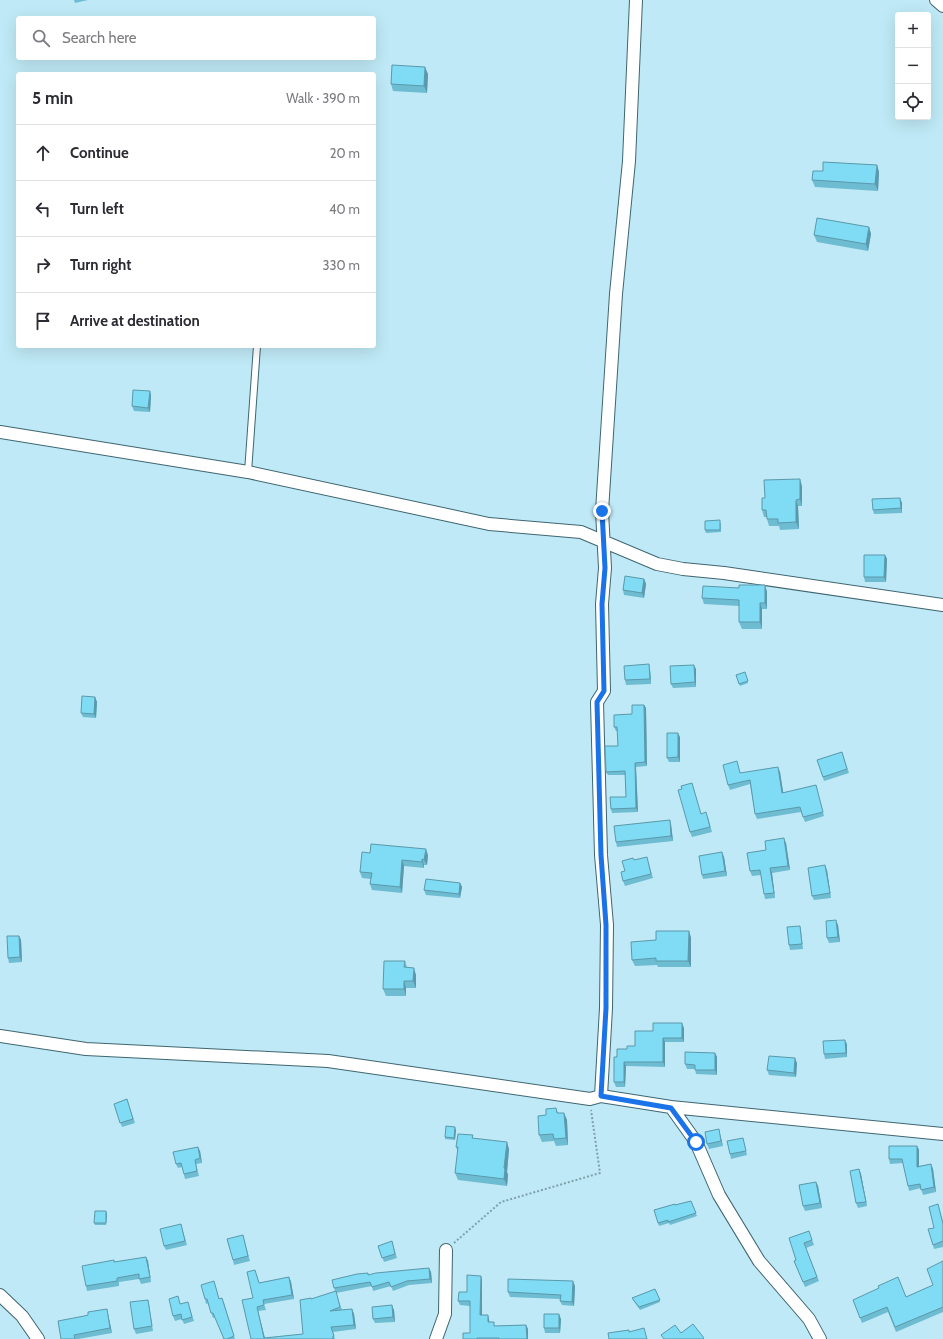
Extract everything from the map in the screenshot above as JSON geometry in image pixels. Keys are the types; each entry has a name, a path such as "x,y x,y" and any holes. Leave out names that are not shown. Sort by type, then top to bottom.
{"street":[{"path":"595,1098 606,1008 606,925 601,855 597,702 604,691 602,604 605,568 602,511 616,294 629,160 636,0"},
{"path":"936,0 943,6"},
{"path":"0,432 248,472 489,524 581,532 657,564 683,569 724,573 943,606"},
{"path":"0,1036 86,1049 328,1060 671,1108 943,1134"},
{"path":"671,1108 696,1142 719,1195 759,1261 809,1319 820,1339"},
{"path":"436,1339 445,1314 446,1250"},
{"path":"0,1296 22,1316 38,1339"}],"lane":[{"path":"248,472 257,348"}],"path":[{"path":"446,1250 501,1202 600,1173 595,1098"}],"building":[{"path":"392,65 425,67 424,86 391,84"},
{"path":"823,162 877,165 875,184 812,180 813,171 823,171"},
{"path":"817,218 869,227 866,244 814,235"},
{"path":"133,390 150,391 148,408 132,406"},
{"path":"800,479 800,499 796,500 796,522 778,523 778,519 767,519 766,510 762,510 762,498 765,498 764,480"},
{"path":"900,498 901,508 873,510 872,499"},
{"path":"720,520 720,530 705,530 705,521"},
{"path":"864,555 885,555 884,577 864,577"},
{"path":"625,576 644,579 642,593 623,590"},
{"path":"739,585 765,585 765,603 760,603 760,622 739,622 739,600 702,598 703,586 739,588"},
{"path":"649,664 650,679 625,680 624,666"},
{"path":"694,665 695,682 671,684 670,666"},
{"path":"745,672 748,681 739,684 736,675"},
{"path":"82,696 95,697 94,714 81,713"},
{"path":"632,705 644,705 645,762 635,763 636,808 611,809 610,797 626,797 625,771 606,772 605,746 618,746 617,727 614,727 614,715 632,714"},
{"path":"667,733 678,733 678,757 667,758"},
{"path":"842,752 847,769 823,777 817,760"},
{"path":"737,761 740,773 778,767 782,793 816,785 823,812 803,817 800,807 755,814 750,780 728,785 723,765"},
{"path":"692,783 701,814 706,812 710,827 690,832 678,790 682,789 681,786"},
{"path":"670,820 671,836 616,842 614,826"},
{"path":"784,838 788,866 770,868 774,893 764,894 760,870 750,871 747,853 766,850 765,841"},
{"path":"371,844 426,849 424,860 422,859 422,862 402,860 400,887 370,884 372,873 360,872 362,852 370,853"},
{"path":"722,852 725,871 702,875 699,856"},
{"path":"647,857 651,874 623,881 621,872 625,871 622,861 633,858 634,860"},
{"path":"825,865 830,893 812,896 808,868"},
{"path":"426,879 460,883 459,894 424,890"},
{"path":"836,920 838,937 827,938 826,921"},
{"path":"800,926 802,944 789,945 787,927"},
{"path":"656,931 689,931 688,961 656,961 656,958 632,960 631,942 656,940"},
{"path":"7,936 19,936 20,957 8,958"},
{"path":"384,961 405,961 404,967 414,968 413,981 404,981 404,989 383,989"},
{"path":"653,1023 682,1023 682,1038 663,1038 663,1062 624,1062 624,1082 614,1082 614,1057 617,1057 617,1049 627,1049 627,1046 635,1046 635,1031 653,1031"},
{"path":"845,1040 846,1053 824,1054 823,1041"},
{"path":"685,1052 715,1053 715,1070 695,1070 695,1065 685,1064"},
{"path":"769,1056 795,1058 794,1073 767,1070"},
{"path":"127,1099 133,1119 120,1123 114,1104"},
{"path":"556,1108 557,1113 564,1113 566,1138 554,1139 553,1134 539,1135 538,1116 546,1115 546,1109"},
{"path":"446,1126 455,1127 454,1138 445,1137"},
{"path":"719,1129 721,1141 707,1144 705,1132"},
{"path":"458,1134 473,1135 472,1138 507,1142 504,1179 455,1173"},
{"path":"743,1138 746,1151 730,1154 727,1141"},
{"path":"889,1146 917,1146 917,1167 931,1164 934,1187 921,1190 920,1184 908,1186 902,1159 889,1159"},
{"path":"198,1147 200,1158 195,1160 197,1171 184,1174 181,1163 176,1164 173,1152"},
{"path":"859,1169 866,1202 856,1203 850,1171"},
{"path":"816,1182 820,1203 803,1206 799,1185"},
{"path":"691,1201 696,1213 668,1222 668,1220 658,1223 654,1210"},
{"path":"938,1204 943,1224 943,1241 933,1245 928,1229 934,1228 929,1207"},
{"path":"95,1211 106,1211 106,1223 94,1223"},
{"path":"181,1224 185,1241 164,1246 160,1229"},
{"path":"809,1231 812,1240 804,1243 817,1277 803,1282 794,1261 796,1260 789,1238"},
{"path":"243,1235 248,1256 233,1260 227,1239"},
{"path":"392,1241 395,1254 382,1258 378,1246"},
{"path":"146,1257 150,1277 139,1279 139,1274 117,1278 117,1281 86,1286 82,1266 114,1260 114,1262"},
{"path":"943,1261 943,1307 895,1327 887,1307 860,1318 853,1300 898,1277 906,1297 933,1285 927,1269"},
{"path":"429,1268 430,1279 407,1281 391,1287 389,1282 372,1287 370,1282 334,1288 332,1280 357,1274 368,1273 368,1275"},
{"path":"255,1270 259,1283 289,1277 292,1295 263,1300 264,1305 257,1307 264,1338 303,1334 300,1300 311,1299 336,1291 340,1307 330,1311 352,1309 354,1325 331,1327 334,1336 333,1339 251,1339 242,1300 253,1298 247,1272"},
{"path":"467,1275 481,1276 480,1315 488,1315 488,1322 494,1322 494,1326 526,1325 527,1339 463,1339 463,1333 470,1333 470,1301 458,1301 459,1292 467,1292"},
{"path":"508,1279 573,1281 572,1302 560,1301 561,1295 508,1292"},
{"path":"214,1281 219,1299 222,1298 234,1336 227,1339 224,1339 213,1313 211,1313 201,1285"},
{"path":"655,1289 660,1300 639,1307 632,1298"},
{"path":"178,1296 180,1304 188,1302 192,1317 182,1320 181,1314 173,1316 169,1299"},
{"path":"148,1300 152,1326 134,1329 130,1302"},
{"path":"392,1305 393,1317 373,1319 372,1307"},
{"path":"107,1309 110,1328 74,1335 75,1339 61,1339 58,1321 88,1315 88,1312"},
{"path":"544,1314 559,1314 559,1328 544,1328"},
{"path":"693,1324 704,1338 703,1339 664,1339 661,1335 675,1325 681,1333"},
{"path":"644,1328 647,1339 609,1339 608,1333 629,1330 629,1332"}],"route":[{"path":"602,511 605,568 602,604 604,691 597,702 601,855 606,925 606,1008 601,1096 671,1108 696,1142"}]}
